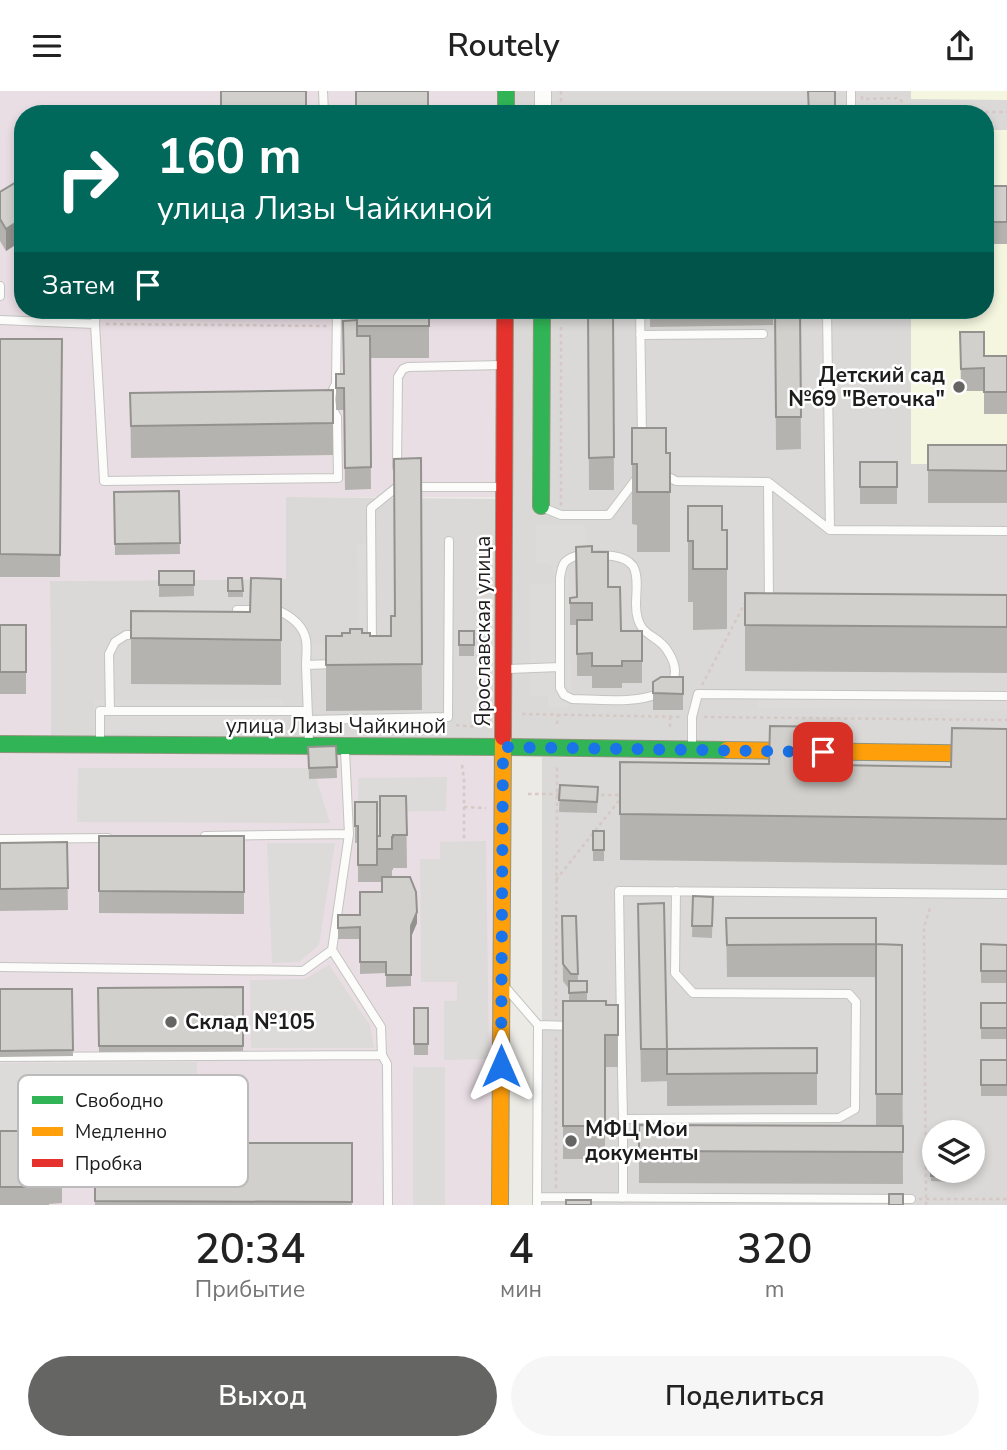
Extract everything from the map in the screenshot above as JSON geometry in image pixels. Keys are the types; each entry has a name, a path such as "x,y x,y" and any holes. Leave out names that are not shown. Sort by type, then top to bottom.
{"main road":[{"name":"Ярославская улица","path":"500,1205 505,319"},
{"path":"541,506 542,319"},
{"name":"улица Лизы Чайкиной","path":"0,744 1007,754"}],"lane":[{"path":"0,286 0,296"},
{"path":"95,319 104,481 338,478 337,417 331,408 331,391 336,384 338,319"},
{"path":"639,319 642,444"},
{"path":"827,319 830,530"},
{"path":"0,320 95,324"},
{"path":"640,335 764,334"},
{"path":"397,487 400,372 408,367 505,365"},
{"path":"541,506 561,516 609,515 647,472 661,472 676,481 768,482 830,530 1007,530"},
{"path":"745,603 769,602 768,482"},
{"path":"373,657 372,508 397,487 504,487"},
{"path":"100,745 100,711 448,717 449,541"},
{"path":"576,556 615,556 625,560 633,567 637,579 636,613 641,628 667,648 675,664 675,675 670,686 656,695 636,700 572,699 564,695 560,688 560,667 562,566 567,559 576,556"},
{"path":"237,636 237,610 276,609 293,618 305,636 309,746"},
{"path":"110,711 109,654 115,642 126,635 154,635"},
{"path":"306,665 346,664"},
{"path":"503,669 560,667"},
{"path":"692,750 692,717 698,694 1007,696"},
{"path":"345,747 349,835 332,950 381,1027 382,1055 387,1064 388,1205"},
{"path":"195,837 349,835"},
{"path":"0,839 112,838"},
{"path":"623,1198 619,891 1007,894"},
{"path":"622,1119 839,1118 855,1109 856,1002 849,995 693,993 675,974 676,891"},
{"path":"0,967 303,971 332,950"},
{"path":"502,983 538,1025 537,1201 556,1197 603,1201 623,1198 698,1202 911,1199"},
{"path":"538,1025 582,1025"},
{"path":"595,1025 621,1025"},
{"path":"0,1057 382,1055"}],"path":[{"path":"862,91 862,99 899,98 904,105"},
{"path":"561,323 561,516"},
{"path":"95,324 338,326"},
{"path":"698,694 745,603"},
{"path":"452,725 477,727 479,714"},
{"path":"519,714 1007,720"},
{"path":"557,724 558,714"},
{"path":"670,716 670,727"},
{"path":"459,747 464,779 464,842"},
{"path":"556,1197 557,767"},
{"path":"528,794 570,795"},
{"path":"556,880 623,795 583,795"},
{"path":"464,807 486,808"},
{"path":"926,1205 924,927 935,893"},
{"path":"911,1199 1007,1199"}],"shaded area":[{"path":"0,91 500,91 500,105 14,105 14,319 499,319 498,497 286,497 286,579 50,581 51,737 497,752 493,1205 0,1205"},
{"path":"514,91 1007,91 1007,745 511,741 513,319 994,319 994,105 513,105"},
{"path":"911,91 1007,91 1007,100 911,99"},
{"name":"Детский сад №69 \"Веточка\"","path":"994,130 1007,130 1007,464 911,464 911,319 994,319"},
{"path":"286,497 499,499 500,743 51,737 50,581 285,579"},
{"path":"536,525 585,525 586,561 567,561 572,699 568,707 548,707 548,696 530,696 530,584 555,583 553,566 536,563"},
{"path":"357,544 368,544 371,659 307,660 307,645 359,643"},
{"path":"758,698 1007,700 1007,710 758,708"},
{"path":"283,699 283,732 94,733 94,700"},
{"path":"542,757 1007,760 1007,1205 542,1205"},
{"path":"78,768 313,768 330,823 77,822"},
{"path":"447,777 446,811 358,812 358,778"},
{"path":"486,841 489,1059 444,1060 444,1001 457,1001 457,982 421,982 420,859 440,859 440,842"},
{"path":"267,843 335,843 319,945 299,962 272,963"},
{"path":"329,965 370,1025 374,1048 251,1048 250,980 305,979"},
{"path":"197,1062 197,1075 18,1075 18,1135 0,1135 0,1063"},
{"path":"413,1067 445,1067 445,1205 413,1205"}],"building":[{"path":"221,91 306,91 306,105 221,105"},
{"path":"356,91 428,91 428,105 356,105"},
{"path":"808,91 835,91 835,105 809,105"},
{"path":"14,183 14,224 6,229 0,219 0,192"},
{"path":"994,186 1007,186 1007,222 994,222"},
{"path":"357,319 429,319 429,326 357,326"},
{"path":"588,319 613,319 614,457 589,458"},
{"path":"775,319 800,319 801,417 776,417"},
{"path":"357,320 357,336 370,336 371,467 345,468 344,388 336,388 336,374 344,374 343,321"},
{"path":"960,332 984,332 984,356 1007,356 1007,392 984,392 984,368 961,369"},
{"path":"0,339 62,339 60,555 0,554"},
{"path":"333,390 333,423 131,426 130,393"},
{"path":"632,428 666,428 666,453 670,453 670,492 637,492 637,464 632,464"},
{"path":"928,445 1007,445 1007,471 928,470"},
{"path":"421,458 422,664 326,665 326,636 342,636 342,633 350,633 350,629 362,629 362,633 370,633 370,636 391,636 391,616 395,616 394,459"},
{"path":"860,462 897,462 897,487 860,487"},
{"path":"179,491 180,543 115,544 114,492"},
{"path":"688,506 722,506 722,530 727,530 727,569 693,569 693,541 688,541"},
{"path":"592,546 592,552 608,552 608,587 620,587 621,631 642,631 642,661 622,661 622,666 592,666 592,653 577,654 577,620 592,620 592,603 570,603 570,598 577,597 576,547"},
{"path":"159,571 194,571 194,585 159,585"},
{"path":"228,578 242,578 243,591 228,591"},
{"path":"251,578 281,579 281,640 131,638 131,611 250,612"},
{"path":"745,593 1007,595 1007,627 745,625"},
{"path":"0,625 26,625 26,672 0,672"},
{"path":"459,631 474,631 474,645 459,645"},
{"path":"661,677 683,677 683,694 653,693 653,682"},
{"path":"770,726 836,727 836,765 951,767 952,728 1007,729 1007,819 620,814 620,762 769,764"},
{"path":"336,746 337,767 309,768 308,747"},
{"path":"560,785 598,787 597,802 559,800"},
{"path":"380,796 406,796 407,835 393,835 392,849 377,849 377,836 380,836"},
{"path":"355,802 377,802 377,865 358,865"},
{"path":"593,831 604,831 604,850 593,850"},
{"path":"99,836 244,836 244,892 99,891"},
{"path":"67,842 68,888 0,889 0,843"},
{"path":"382,877 410,877 416,892 417,912 411,926 411,975 386,975 386,962 360,962 360,927 338,928 338,915 360,915 360,892 382,892"},
{"path":"693,896 713,897 712,926 692,926"},
{"path":"664,903 667,1049 641,1049 638,904"},
{"path":"562,916 576,916 578,974 571,974 563,964"},
{"path":"726,918 876,918 876,944 727,945"},
{"path":"876,944 902,945 902,1094 876,1094"},
{"path":"981,944 1007,945 1007,971 981,971"},
{"path":"569,981 587,981 587,992 569,993"},
{"name":"Склад №105","path":"243,987 243,1046 99,1046 98,988"},
{"path":"0,989 72,989 73,1050 0,1051"},
{"path":"563,1001 606,1001 606,1005 618,1005 618,1035 605,1035 605,1126 563,1126"},
{"path":"981,1003 1007,1003 1007,1028 981,1028"},
{"path":"414,1008 428,1008 428,1044 414,1044"},
{"path":"817,1048 817,1073 667,1074 667,1049"},
{"path":"981,1060 1007,1060 1007,1085 981,1085"},
{"path":"639,1125 903,1126 903,1152 639,1151"},
{"path":"0,1131 18,1131 18,1187 0,1187"},
{"path":"248,1143 352,1143 352,1202 95,1201 95,1187 248,1187"},
{"path":"889,1194 903,1194 903,1205 889,1205"},
{"path":"566,1200 591,1200 591,1205 566,1205"}],"traffic: fast":[{"path":"506,91 506,105"},
{"path":"541,506 542,319"},
{"path":"0,744 727,750"}],"traffic: slow":[{"path":"500,1205 503,737"},
{"path":"727,750 1007,754"}],"traffic: jam":[{"path":"503,737 505,319"}],"place":[{"name":"Детский сад №69 \"Веточка\"","path":"959,387"},
{"name":"Склад №105","path":"171,1022"},
{"name":"МФЦ Мои документы","path":"571,1141"}],"route":[{"path":"501,1066 503,747 823,752"}]}
